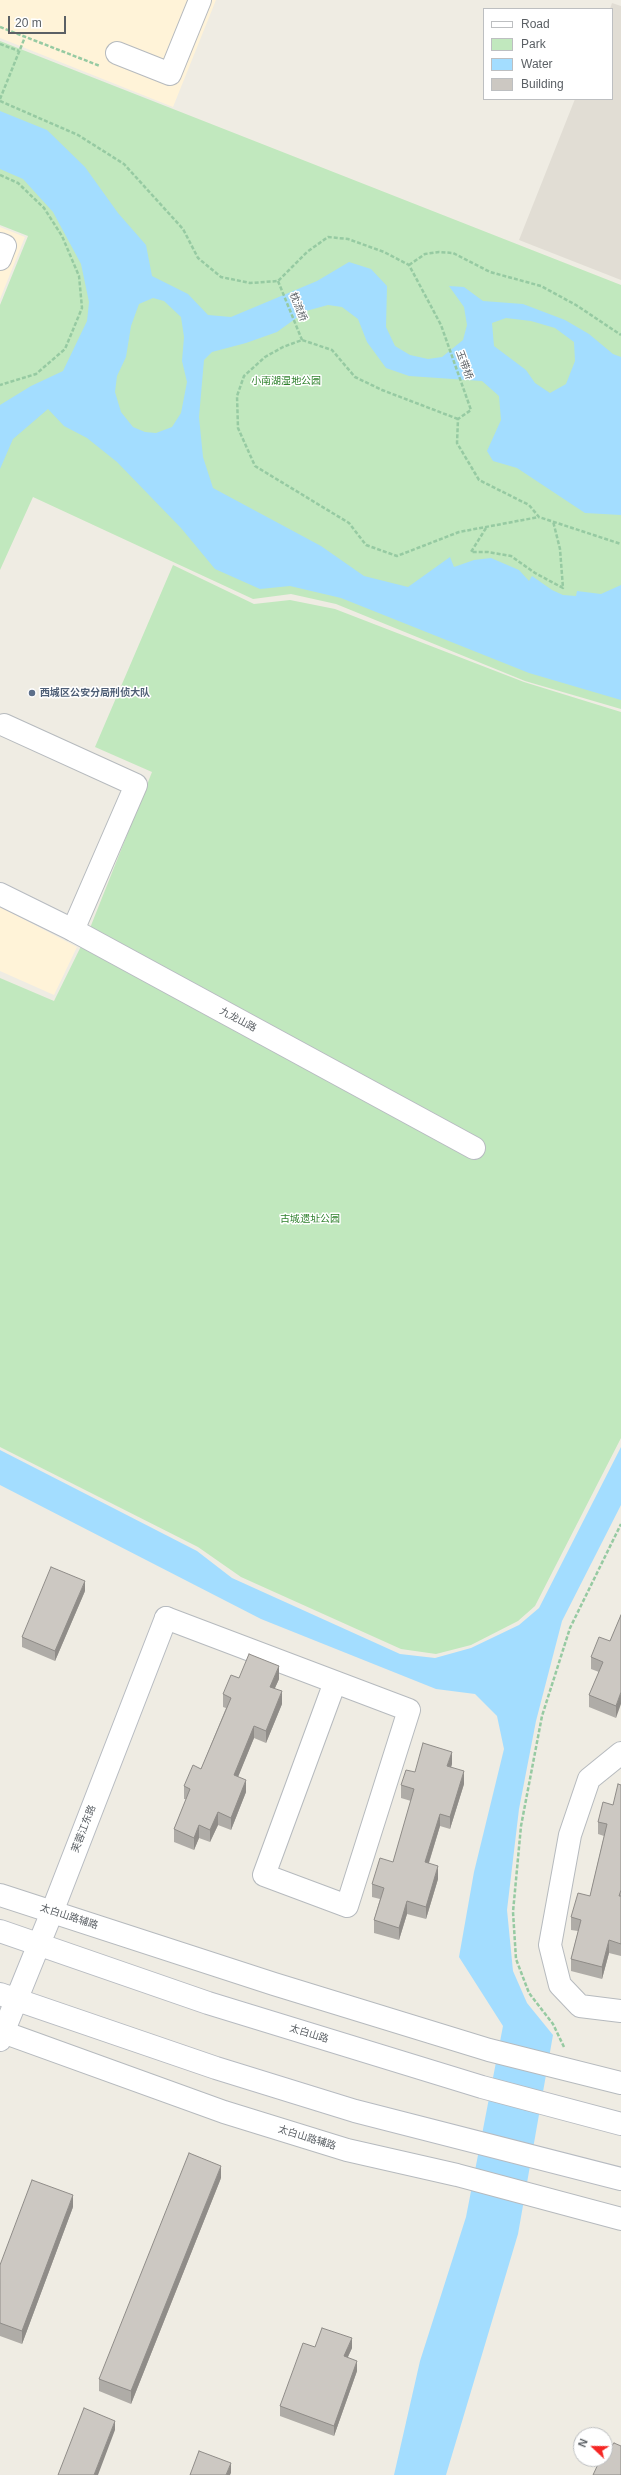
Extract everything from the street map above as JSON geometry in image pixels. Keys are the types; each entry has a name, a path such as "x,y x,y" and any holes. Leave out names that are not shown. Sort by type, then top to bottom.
{"street":[{"path":"117,53 170,74 200,0"},
{"path":"0,244 5,246 0,259"},
{"path":"4,725 136,785 73,930"},
{"name":"九龙山路","path":"0,894 73,930 474,1148"},
{"name":"芙蓉江东路","path":"1,2034 8,1997 38,1946 166,1618 335,1682"},
{"path":"335,1682 409,1710 347,1906 264,1875 335,1682"},
{"path":"621,1753 589,1779 570,1835 550,1945 560,1985 580,2006 621,2011"},
{"name":"太白山路辅路","path":"0,1895 274,1984 488,2050 621,2083"},
{"name":"太白山路","path":"0,1932 208,2004 482,2087 621,2124"},
{"path":"8,1997 223,2070 355,2111 621,2179"},
{"name":"太白山路辅路","path":"1,2034 224,2112 347,2150 457,2176 621,2219"}],"path":[{"path":"0,27 110,70 117,53"},
{"path":"24,37 0,100 78,135 124,164 183,229 198,258 222,277 250,283 278,281 307,252 328,237 348,239 384,252 409,265 425,254 439,252 453,253 490,272 541,286 576,305 621,335"},
{"path":"0,44 19,51"},
{"path":"0,175 18,183 44,208 58,230 79,276 82,308 65,349 36,374 0,385"},
{"name":"玉带桥","path":"409,265 441,325 471,410 458,419"},
{"name":"枕流桥","path":"278,281 302,340"},
{"path":"539,517 529,505 479,480 457,443 458,419 382,390 355,377 332,350 302,340 283,347 265,357 244,376 237,396 238,428 255,466 349,523 366,545 397,556 458,532 539,517 621,544"},
{"path":"486,527 471,552 488,552 511,556 535,573 563,588 560,549 553,521"},
{"path":"573,2071 553,2024 529,1993 516,1959 513,1912 521,1826 542,1716 570,1628 621,1524"}],"shaded area":[{"path":"0,0 216,0 173,107 0,38"},
{"path":"612,3 621,6 621,280 519,240 575,100 613,100 613,8 610,8"},
{"path":"0,227 25,237 0,299"},
{"path":"0,907 77,947 54,995 0,971"}],"green space":[{"name":"小南湖湿地公园","path":"0,41 621,285 621,709 525,681 336,604 291,594 253,599 33,497 0,570 0,305 28,236 0,225"},
{"name":"古城遗址公园","path":"173,565 254,604 290,600 335,609 524,682 621,712 621,1438 535,1606 518,1621 471,1645 436,1654 401,1649 241,1577 198,1547 0,1447 0,978 54,1001 90,928 152,772 95,747"}],"water":[{"path":"0,111 47,130 85,167 118,213 146,245 152,276 188,294 208,315 231,317 317,281 349,262 371,269 387,286 386,327 395,346 410,355 428,359 442,357 463,340 467,325 464,307 449,286 464,287 483,301 523,304 565,320 589,334 613,354 621,357 621,515 585,513 517,468 493,461 487,451 501,420 499,396 482,381 409,376 386,368 367,342 358,319 342,307 328,305 306,311 277,332 246,343 212,352 204,360 199,417 203,457 213,488 321,546 364,576 408,587 450,557 454,567 474,560 491,558 519,570 529,581 532,576 552,590 563,595 576,596 577,591 601,594 621,585 621,700 529,673 341,598 290,586 260,589 215,569 181,528 117,462 87,438 64,426 48,409 13,439 0,469 0,405 31,386 63,371 87,321 89,302 81,264 53,212 23,179 0,169","holes":["153,298 164,301 181,317 184,337 182,361 187,382 181,413 172,427 156,433 145,432 133,427 121,412 115,392 117,376 126,357 131,326 139,304","506,318 531,321 555,328 574,342 575,361 566,384 550,393 535,383 526,370 494,346 492,323"]},
{"path":"621,1447 621,1505 562,1621 536,1721 519,1809 507,1910 513,1971 527,2003 553,2035 518,2234 446,2475 394,2475 420,2361 466,2217 503,2026 459,1957 474,1872 504,1749 497,1716 475,1694 436,1689 261,1619 0,1485 0,1450 197,1551 232,1578 400,1654 435,1658 471,1648 519,1625 539,1608"}],"building":[{"path":"51,1567 85,1581 55,1651 22,1637"},
{"path":"621,1615 621,1692 616,1706 589,1695 603,1662 591,1657 599,1637 610,1641"},
{"path":"249,1654 279,1666 270,1687 282,1691 266,1731 254,1726 234,1775 246,1780 231,1818 218,1812 210,1830 199,1825 194,1838 174,1829 190,1789 184,1786 193,1765 201,1769 231,1698 223,1694 231,1675 239,1678"},
{"path":"423,1743 452,1752 447,1766 464,1771 450,1817 440,1814 425,1862 438,1866 426,1907 407,1901 399,1928 374,1920 384,1888 372,1884 380,1858 393,1862 414,1789 401,1785 406,1770 415,1772"},
{"path":"618,1784 621,1785 621,1890 619,1896 621,1896 621,1944 609,1940 602,1967 571,1959 581,1920 571,1917 578,1893 590,1896 607,1824 598,1822 603,1802 613,1805"},
{"path":"189,2153 221,2166 131,2391 99,2379"},
{"path":"32,2180 73,2195 22,2331 0,2323 0,2265"},
{"path":"322,2328 352,2338 344,2356 357,2361 334,2426 280,2406 303,2343 315,2347"},
{"path":"84,2408 115,2421 94,2475 58,2475"},
{"path":"614,2443 621,2446 621,2475 593,2475 597,2467 613,2467"},
{"path":"199,2451 231,2463 226,2475 190,2475"}],"place":[{"name":"西城区公安分局刑侦大队","path":"32,693"}]}
